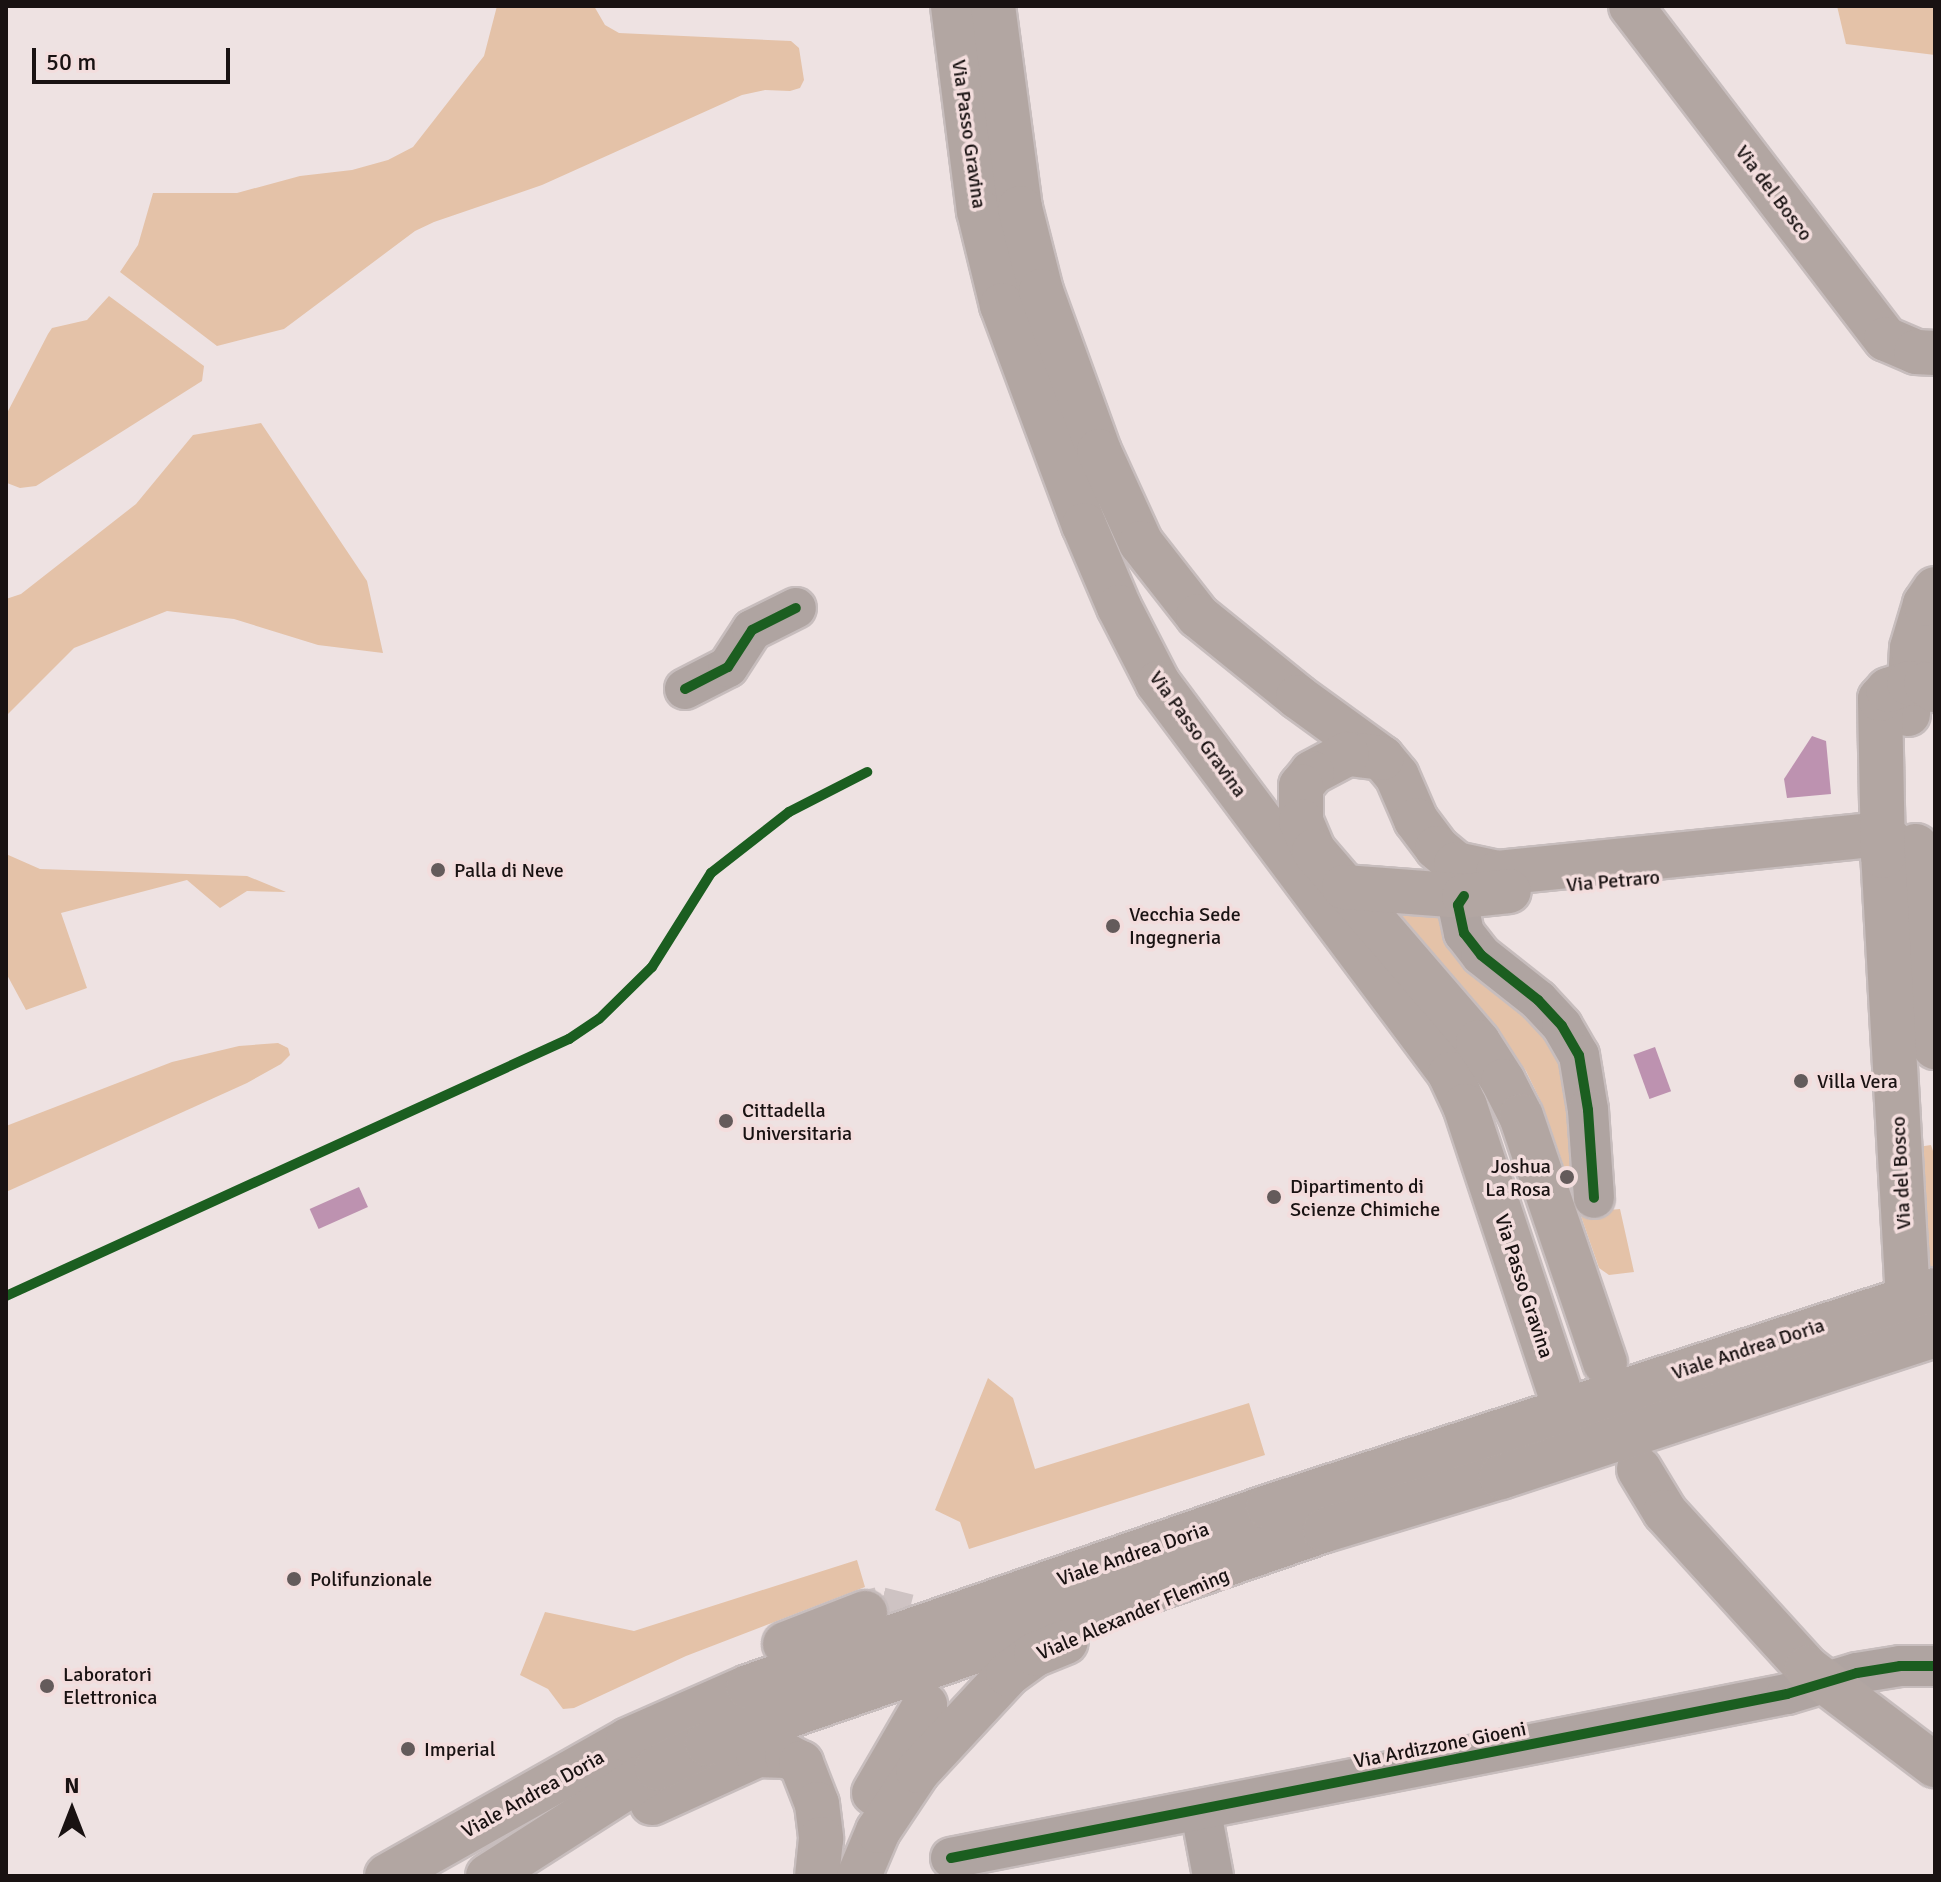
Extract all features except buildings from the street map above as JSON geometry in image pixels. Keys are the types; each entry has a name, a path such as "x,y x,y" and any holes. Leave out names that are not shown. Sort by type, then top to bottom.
{"main road":[{"name":"Via Passo Gravina","path":"953,6 979,211 1016,343 1084,525 1124,617 1158,683 1450,1074 1465,1106 1565,1409"},
{"name":"Via Passo Gravina","path":"993,6 1020,208 1041,291 1099,451 1141,543 1198,616 1298,697 1382,758"},
{"name":"Via del Bosco","path":"1631,6 1886,339 1916,352 1935,353"},
{"path":"1935,589 1925,604 1912,648 1922,687 1888,690 1880,699 1898,842 1935,1047"},
{"path":"1468,883 1456,864 1437,848 1416,820 1397,776 1382,758 1347,754 1312,773 1301,786 1301,821 1314,851 1478,1042 1503,1081 1521,1116 1605,1363"},
{"path":"1241,793 1344,887"},
{"name":"Via del Bosco","path":"1898,842 1921,1294"},
{"name":"Via Petraro","path":"1344,887 1468,883 1898,842"},
{"name":"Viale Andrea Doria","path":"394,1872 628,1740 748,1687 1565,1409 1921,1294"},
{"name":"Viale Andrea Doria","path":"497,1871 657,1768 707,1744 1317,1532 1501,1477 1935,1335"},
{"path":"1639,1469 1665,1512 1825,1684 1935,1765"},
{"name":"Viale Alexander Fleming","path":"859,1876 896,1799 957,1727 1018,1666 1064,1643 1145,1613 1317,1532"},
{"path":"394,1872 465,1812 565,1747 642,1704 693,1679 865,1613"},
{"path":"838,1876 884,1773 925,1705"},
{"path":"497,1871 758,1755 772,1754 801,1763 809,1778 817,1804 821,1839 817,1876"}],"street":[{"path":"685,689 728,667 752,630 796,608"},
{"path":"1468,883 1458,905 1464,933 1481,955 1546,1009 1562,1026 1579,1055 1588,1110 1594,1198"},
{"name":"Via Ardizzone Gioeni","path":"951,1858 1201,1812 1900,1666 1929,1667"},
{"path":"1890,1730 1890,1699 1897,1686 1929,1667"},
{"path":"1201,1812 1213,1876"}],"shaded area":[{"path":"497,6 594,6 605,25 619,33 791,41 799,48 804,80 800,88 790,91 765,90 742,95 542,185 415,231 284,329 217,346 120,272 138,245 153,193 237,193 300,176 352,170 388,160 413,147 484,56"},
{"path":"1837,6 1935,6 1935,55 1846,44"},
{"path":"109,296 204,366 202,381 36,486 20,488 7,483 6,415 48,334 52,328 87,320"},
{"path":"261,423 367,581 383,653 318,645 234,619 167,611 74,648 6,716 6,599 21,594 136,504 193,435"},
{"path":"1812,736 1826,741 1831,794 1787,798 1784,779"},
{"path":"6,854 40,869 247,876 286,892 247,891 220,908 187,880 61,913 87,988 26,1010 6,973"},
{"path":"1445,907 1564,1062 1587,1212 1620,1209 1634,1272 1609,1275 1599,1268 1542,1104 1526,1071 1504,1040 1385,910"},
{"path":"278,1043 288,1048 290,1055 281,1064 247,1083 6,1192 6,1126 172,1062 239,1046"},
{"path":"1655,1047 1671,1091 1649,1099 1633,1055"},
{"path":"1931,1145 1935,1157 1935,1266 1929,1268 1918,1147"},
{"path":"359,1187 368,1207 319,1229 310,1209"},
{"path":"988,1378 1013,1398 1035,1469 1249,1403 1265,1455 969,1549 960,1522 935,1510"},
{"path":"857,1560 865,1587 686,1656 574,1708 563,1709 548,1689 520,1675 545,1612 634,1631"}],"tunnel":[{"path":"865,1613 880,1609 908,1616 929,1636 936,1653"}],"cycle path":[{"path":"685,689 728,667 752,630 796,608"},
{"path":"6,1296 569,1039 599,1019 652,967 711,873 789,812 867,772"},
{"path":"1464,896 1458,905 1464,933 1481,955 1538,1000 1562,1026 1579,1055 1588,1110 1594,1198"},
{"path":"951,1858 1787,1694 1857,1673 1900,1666 1935,1666"}],"place":[{"name":"Palla di Neve","path":"438,870"},
{"name":"Vecchia Sede Ingegneria","path":"1113,926"},
{"name":"Villa Vera","path":"1801,1081"},
{"name":"Cittadella Universitaria","path":"726,1121"},
{"name":"Joshua La Rosa","path":"1567,1177"},
{"name":"Dipartimento di Scienze Chimiche","path":"1274,1197"},
{"name":"Polifunzionale","path":"294,1579"},
{"name":"Laboratori Elettronica","path":"47,1686"},
{"name":"Imperial","path":"408,1749"}]}
